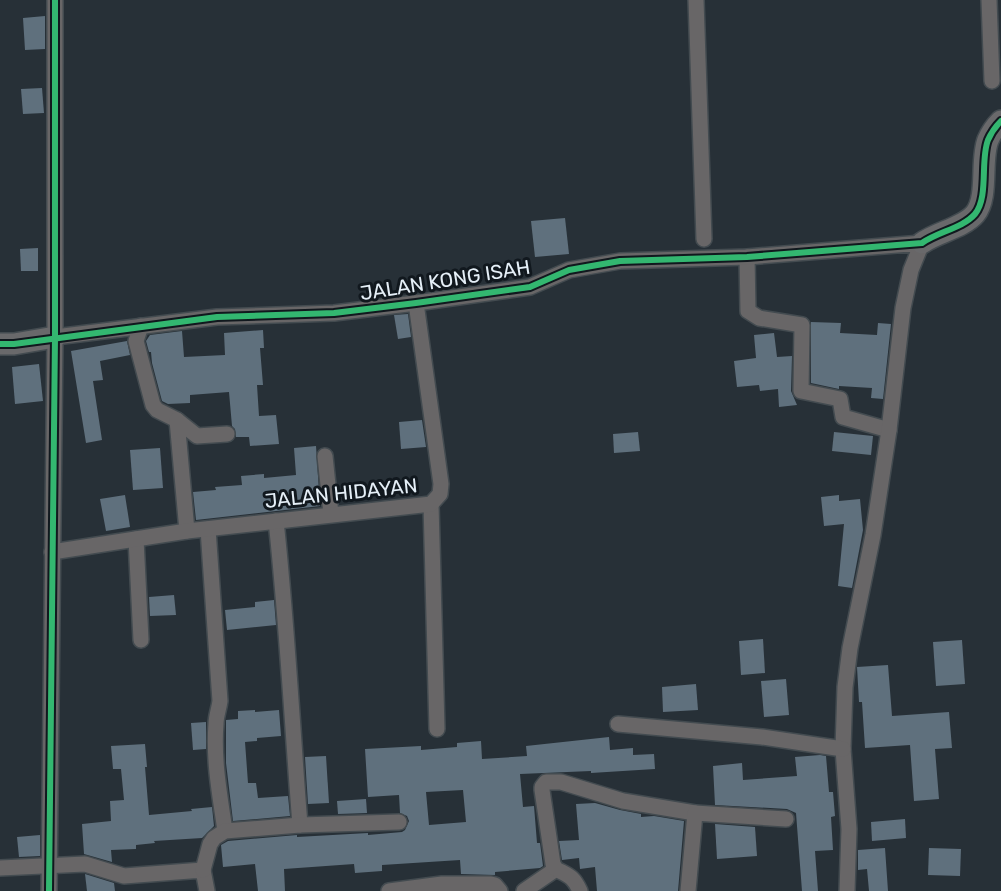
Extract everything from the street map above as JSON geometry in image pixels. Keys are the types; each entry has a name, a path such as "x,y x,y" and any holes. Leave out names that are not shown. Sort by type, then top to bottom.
{"street":[{"path":"49,891 55,338 55,0"},
{"path":"696,0 704,239"},
{"path":"989,0 992,81"},
{"name":"JALAN KONG ISAH","path":"0,344 217,317 334,313 416,303 530,287 569,270 620,261 747,257 922,243 931,236 970,219 976,213 981,197 987,141 1001,121"},
{"path":"847,891 849,829 843,749 845,687 850,648 873,535 889,430 903,308 911,270 922,243"},
{"path":"747,257 748,311 759,318 802,325 801,391 840,399 843,417 889,430"},
{"name":"JALAN HIDAYAN","path":"52,552 187,531 431,504 440,494 441,484 416,303"},
{"path":"141,326 136,341 153,405 197,436 227,434"},
{"path":"177,420 187,531"},
{"path":"325,456 331,514"},
{"path":"431,504 437,729"},
{"path":"276,521 287,631 289,692 300,825"},
{"path":"208,529 220,701 216,722 216,744 225,831"},
{"path":"136,539 141,640"},
{"path":"618,724 762,737 843,749"},
{"path":"580,891 568,874 556,869 553,864 542,790 546,782 561,782 623,801 695,813 786,819"},
{"path":"688,891 695,813"},
{"path":"207,891 203,870 210,844 214,838 225,831 300,825 399,822"},
{"path":"0,868 84,864 125,884 203,870"},
{"path":"524,891 556,869"},
{"path":"388,891 453,884 491,884 500,891"}],"building":[{"path":"45,16 45,49 25,50 23,18"},
{"path":"42,88 44,113 23,114 21,89"},
{"path":"565,218 569,254 535,257 531,221"},
{"path":"38,248 38,271 21,271 20,249"},
{"path":"408,314 411,337 398,339 394,315"},
{"path":"811,322 841,323 840,333 877,335 878,323 891,324 883,399 871,398 872,388 839,386 839,389 811,383"},
{"path":"263,330 264,348 260,348 263,385 257,385 259,416 276,415 279,444 250,446 249,437 236,437 232,426 229,392 190,395 190,403 168,404 162,401 151,352 149,352 146,341 150,335 182,331 184,357 225,355 224,333"},
{"path":"774,333 777,357 792,356 791,391 797,405 779,407 778,389 760,391 759,385 737,387 734,361 756,358 754,335"},
{"path":"127,341 130,355 100,361 103,380 93,381 102,440 86,443 71,351"},
{"path":"39,364 43,401 15,404 12,367"},
{"path":"422,420 426,447 401,449 399,422"},
{"path":"638,432 640,451 614,453 613,434"},
{"path":"834,432 873,436 871,455 832,451"},
{"path":"316,446 320,506 196,520 193,492 216,490 215,487 242,485 241,476 264,474 264,478 296,475 294,448"},
{"path":"160,448 163,488 133,490 130,450"},
{"path":"125,495 130,527 106,531 100,499"},
{"path":"839,495 839,501 860,499 863,530 852,588 838,586 844,524 824,526 821,497"},
{"path":"174,595 176,615 150,616 149,597"},
{"path":"274,600 276,625 227,630 225,610 255,607 255,602"},
{"path":"763,639 765,673 741,675 739,641"},
{"path":"962,640 965,684 936,686 933,642"},
{"path":"888,665 892,716 949,712 952,748 935,749 939,799 914,801 910,745 865,748 857,667"},
{"path":"786,679 789,715 764,717 761,681"},
{"path":"696,684 698,710 663,712 662,687"},
{"path":"255,710 255,712 279,710 281,736 257,738 257,741 245,742 248,783 256,783 258,798 288,796 290,816 233,821 226,763 226,720 238,719 238,711"},
{"path":"206,722 206,749 193,750 191,723"},
{"path":"609,737 610,750 633,748 633,755 654,754 655,769 520,774 523,807 534,806 537,843 540,843 543,866 540,868 495,872 495,875 461,874 460,860 382,865 382,871 355,873 354,864 284,869 285,891 258,891 255,864 223,867 221,845 228,841 297,835 297,837 368,833 368,835 405,830 409,821 407,816 400,813 399,795 368,797 365,749 421,746 421,750 457,747 457,743 481,741 482,759 527,756 526,746","holes":["463,790 466,822 429,825 426,792"]},
{"path":"145,744 149,815 212,807 214,826 202,838 154,841 155,843 136,845 136,849 111,850 112,862 84,854 82,824 111,821 110,801 124,800 121,769 113,769 111,746"},
{"path":"326,756 329,803 308,804 305,757"},
{"path":"826,756 829,792 833,792 835,816 831,817 833,850 815,851 818,891 802,891 796,813 787,809 715,805 713,766 742,763 743,780 797,776 795,757"},
{"path":"366,799 367,813 338,814 337,801"},
{"path":"595,803 641,814 641,817 654,816 684,821 678,891 597,891 595,867 580,869 579,858 562,860 559,841 579,840 576,804"},
{"path":"905,819 906,838 872,841 871,822"},
{"path":"715,824 755,827 757,856 717,859"},
{"path":"40,835 40,856 19,857 17,837"},
{"path":"885,848 888,891 869,891 867,869 858,870 858,850"},
{"path":"929,848 961,849 960,876 928,875"},
{"path":"85,874 114,883 115,891 87,891"}],"cycle path":[{"path":"49,891 55,337 55,0"},
{"path":"0,344 217,317 334,313 416,303 530,287 569,270 620,261 747,257 922,243 964,223 975,214 982,198 988,140 1001,121"}]}
